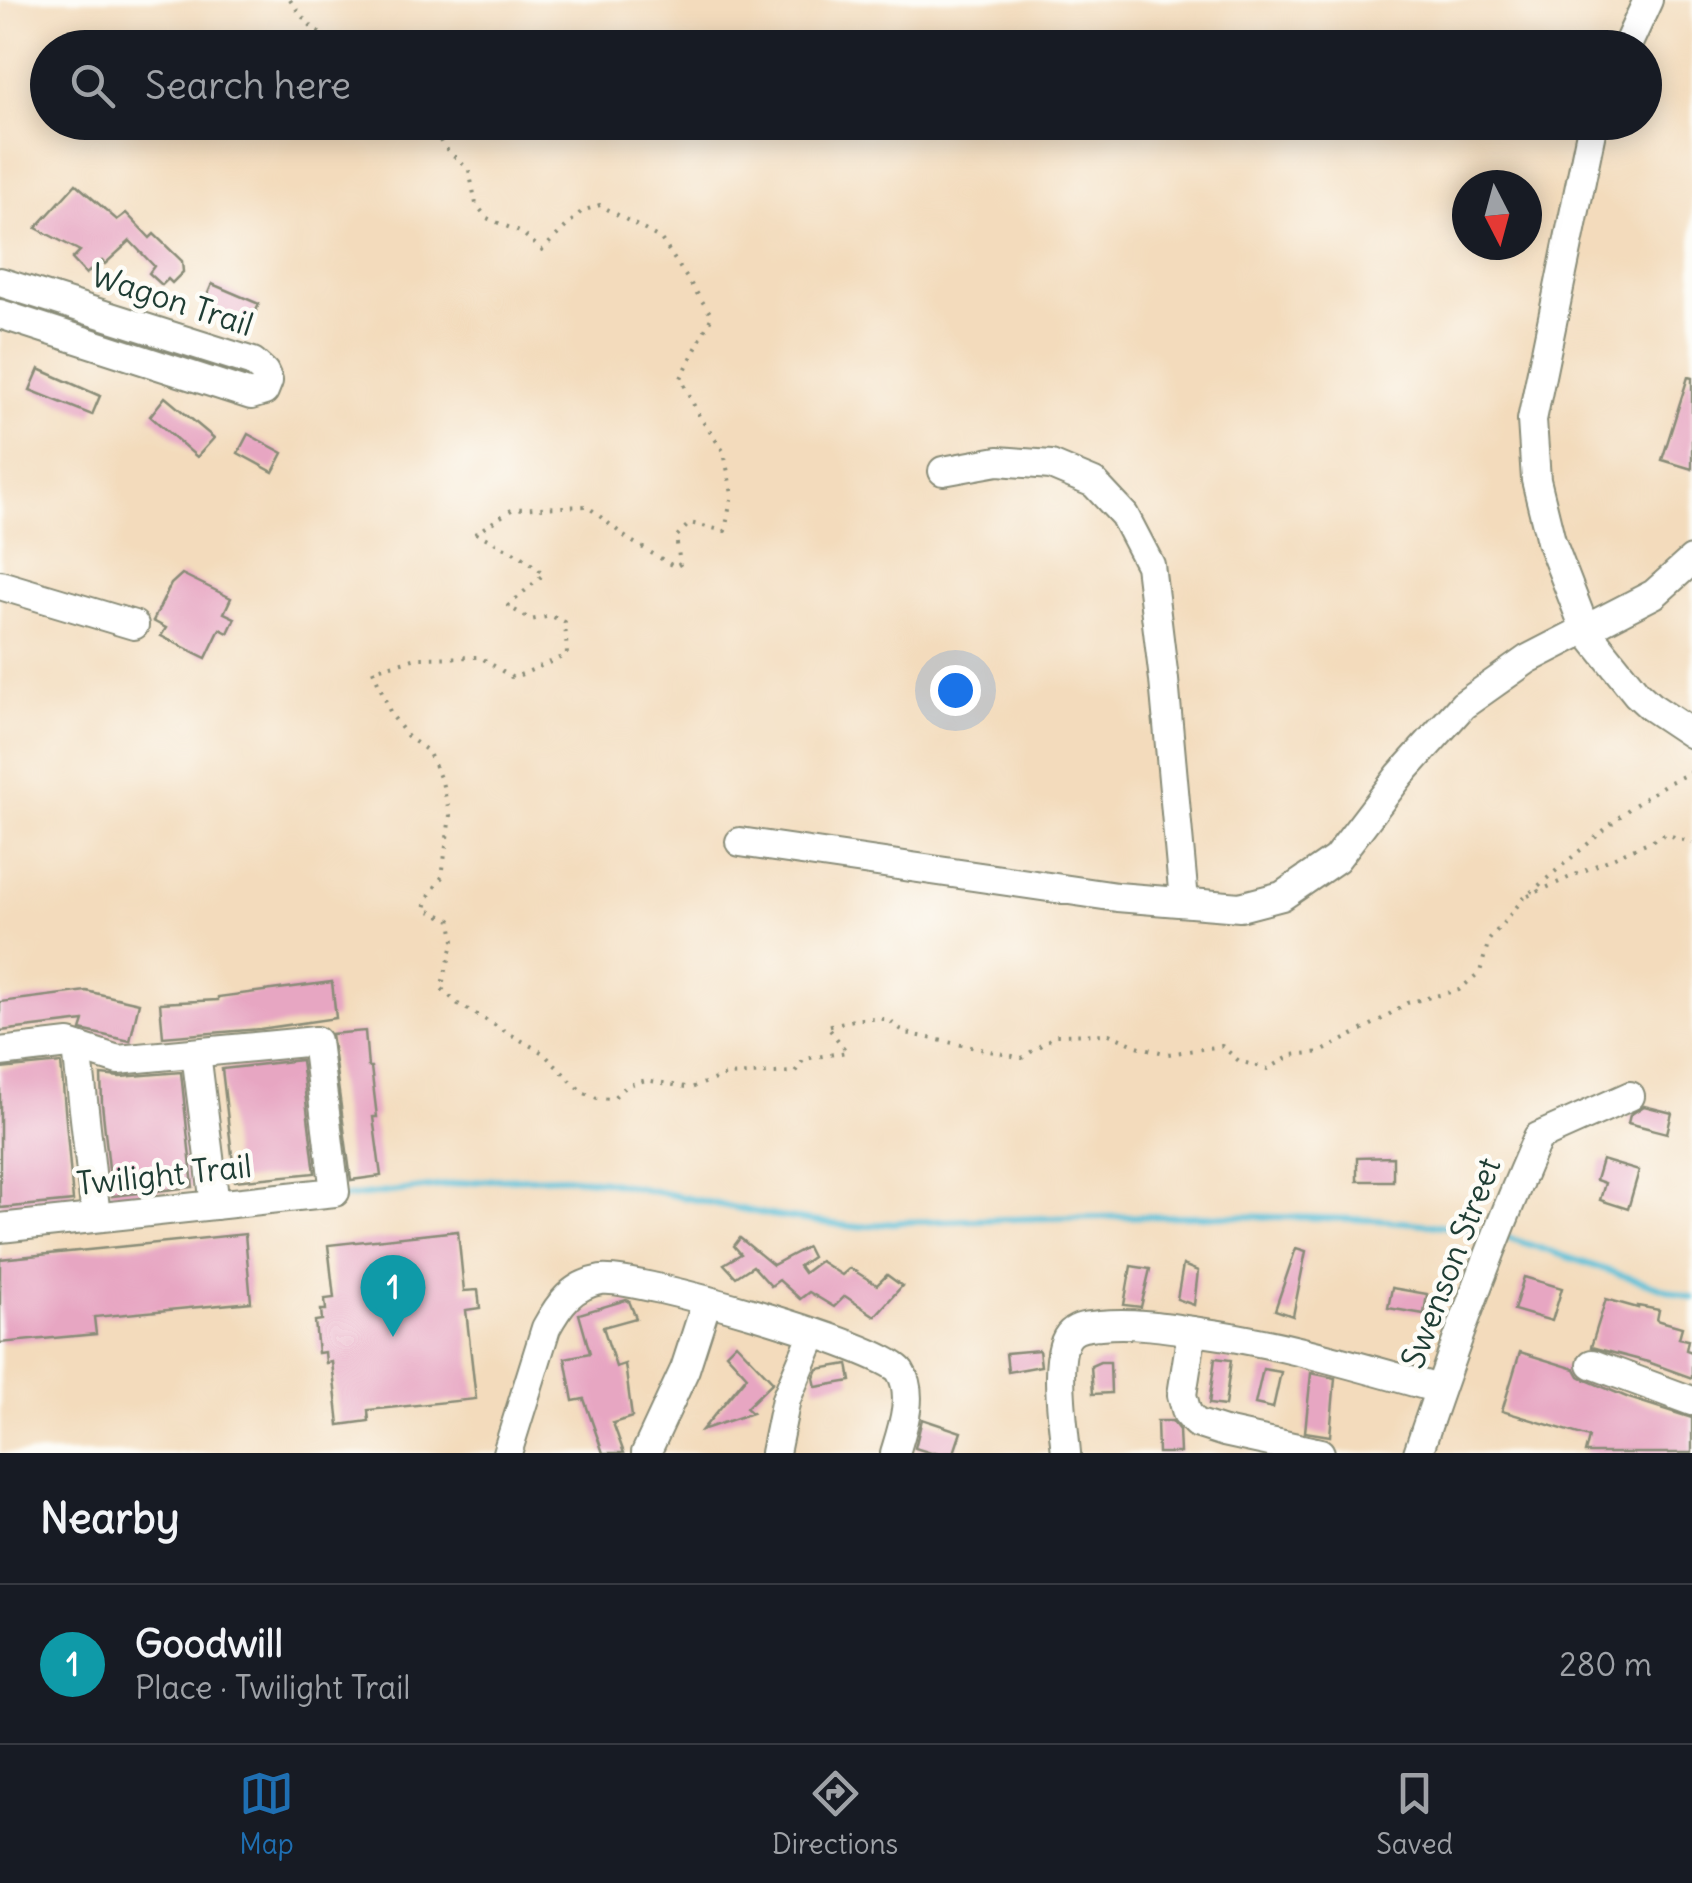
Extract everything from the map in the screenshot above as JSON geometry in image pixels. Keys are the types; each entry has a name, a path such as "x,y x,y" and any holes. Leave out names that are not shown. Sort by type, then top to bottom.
{"street":[{"path":"1634,30 1648,0"},
{"path":"1588,140 1532,420 1536,480 1550,541 1585,629 1636,694 1692,734"},
{"name":"Wagon Trail","path":"0,282 254,362 268,381 264,391 251,396 0,314"},
{"path":"943,472 998,461 1051,465 1094,483 1124,514 1150,565 1184,901"},
{"path":"740,842 1117,897 1240,908 1282,896 1336,859 1400,774 1463,705 1528,659 1654,594 1692,560"},
{"path":"0,585 134,626"},
{"name":"Twilight Trail","path":"0,1228 335,1192 316,1041 196,1053"},
{"path":"0,1052 69,1044 118,1060 196,1053 215,1204"},
{"path":"77,1046 96,1218"},
{"name":"Swenson Street","path":"1418,1453 1502,1216 1538,1137 1630,1096"},
{"path":"507,1453 546,1328 567,1294 602,1280 624,1280 707,1300 843,1342 887,1360 899,1369 905,1384 906,1404 895,1453"},
{"path":"646,1453 685,1369 707,1300"},
{"path":"1066,1453 1062,1346 1081,1327 1134,1322 1229,1336 1319,1355 1440,1389"},
{"path":"1192,1331 1182,1395 1187,1413 1196,1423 1320,1453"},
{"path":"775,1453 786,1399 814,1333"},
{"path":"1592,1364 1692,1400"}],"path":[{"path":"290,0 305,23 316,30"},
{"path":"440,140 470,170 476,204 487,218 522,233 542,250 567,222 582,211 600,206 661,239 712,316 681,378 699,416 724,452 732,494 725,531 690,523 676,538 680,564 675,567 628,539 588,506 513,509 476,532 521,556 544,574 508,606 531,620 552,616 565,622 567,655 512,678 480,657 417,658 373,670 392,714 408,736 428,751 442,782 450,815 442,877 428,896 425,909 451,920 454,941 441,988 458,1004 543,1053 582,1092 612,1099 626,1086 646,1080 691,1088 726,1075 795,1072 804,1058 847,1052 828,1026 887,1018 906,1033 1022,1058 1056,1035 1109,1034 1168,1054 1222,1046 1239,1061 1268,1069 1292,1055 1321,1052 1407,1003 1459,990 1480,972 1489,940 1524,898 1630,808 1692,772"},
{"path":"1524,898 1666,834 1692,844"}],"building":[{"path":"76,184 117,220 126,213 150,238 154,234 182,261 183,272 172,283 168,279 162,285 149,273 154,266 130,241 105,264 102,261 86,274 72,259 80,251 36,228"},
{"path":"212,284 259,304 249,327 202,307"},
{"path":"39,369 100,396 92,415 30,390"},
{"path":"1688,377 1692,378 1692,469 1662,460"},
{"path":"165,397 214,438 197,457 150,416"},
{"path":"248,434 283,453 273,472 238,453"},
{"path":"182,574 231,598 224,613 235,618 228,633 220,629 206,658 161,636 166,628 153,621 171,584"},
{"path":"332,982 336,1018 163,1037 160,1003 218,1000"},
{"path":"86,991 139,1003 130,1041 81,1030 84,1021 0,1031 0,1002"},
{"path":"365,1031 381,1176 351,1180 331,1034"},
{"path":"301,1060 315,1173 235,1181 222,1069"},
{"path":"61,1063 73,1201 0,1208 0,1069"},
{"path":"181,1072 193,1187 112,1196 101,1075"},
{"path":"1644,1106 1672,1113 1667,1133 1628,1123 1630,1115"},
{"path":"1393,1157 1393,1181 1357,1181 1357,1158"},
{"path":"1602,1160 1639,1171 1628,1209 1600,1200 1605,1183 1596,1180"},
{"path":"458,1231 464,1291 478,1290 480,1308 466,1310 476,1399 368,1410 369,1421 339,1425 332,1362 326,1363 325,1352 318,1353 315,1321 322,1320 325,1299 334,1298 328,1245"},
{"path":"245,1234 251,1302 94,1317 96,1334 0,1343 0,1259"},
{"path":"740,1238 773,1265 807,1247 812,1257 799,1266 804,1273 820,1261 842,1275 850,1268 877,1285 887,1275 902,1286 875,1316 845,1296 834,1307 809,1292 800,1299 779,1280 771,1286 753,1266 736,1277 724,1264 741,1254 734,1246"},
{"path":"1296,1248 1306,1251 1293,1316 1275,1310"},
{"path":"1183,1265 1198,1271 1194,1305 1177,1299"},
{"path":"1131,1266 1150,1269 1141,1307 1124,1305"},
{"path":"1524,1277 1562,1288 1552,1321 1514,1310"},
{"path":"1392,1288 1427,1294 1424,1314 1388,1308"},
{"path":"1606,1299 1659,1310 1657,1320 1682,1327 1679,1338 1688,1340 1686,1350 1692,1352 1692,1378 1591,1347"},
{"path":"626,1300 636,1318 603,1327 616,1367 625,1364 632,1417 613,1423 624,1453 603,1453 584,1399 573,1401 565,1358 590,1353 579,1314"},
{"path":"736,1343 773,1382 746,1408 752,1413 702,1430 747,1376 726,1353"},
{"path":"1039,1350 1041,1366 1008,1372 1006,1353"},
{"path":"1520,1352 1575,1369 1586,1380 1629,1398 1692,1418 1692,1453 1585,1453 1589,1437 1502,1411"},
{"path":"1215,1358 1231,1360 1225,1406 1209,1404"},
{"path":"1110,1362 1111,1393 1093,1394 1091,1366"},
{"path":"848,1364 851,1381 816,1387 818,1369"},
{"path":"1263,1369 1281,1372 1273,1408 1255,1404"},
{"path":"1311,1373 1335,1378 1330,1436 1305,1432"},
{"path":"922,1419 961,1432 954,1453 915,1448"},
{"path":"1157,1421 1172,1421 1179,1430 1180,1453 1158,1453"}],"waterway":[{"path":"340,1198 497,1179 564,1177 856,1227 901,1222 1230,1216 1384,1221 1491,1234"},
{"path":"101,1195 153,1199"},
{"path":"1503,1236 1692,1298"}],"place":[{"name":"Goodwill","path":"393,1337"}]}
